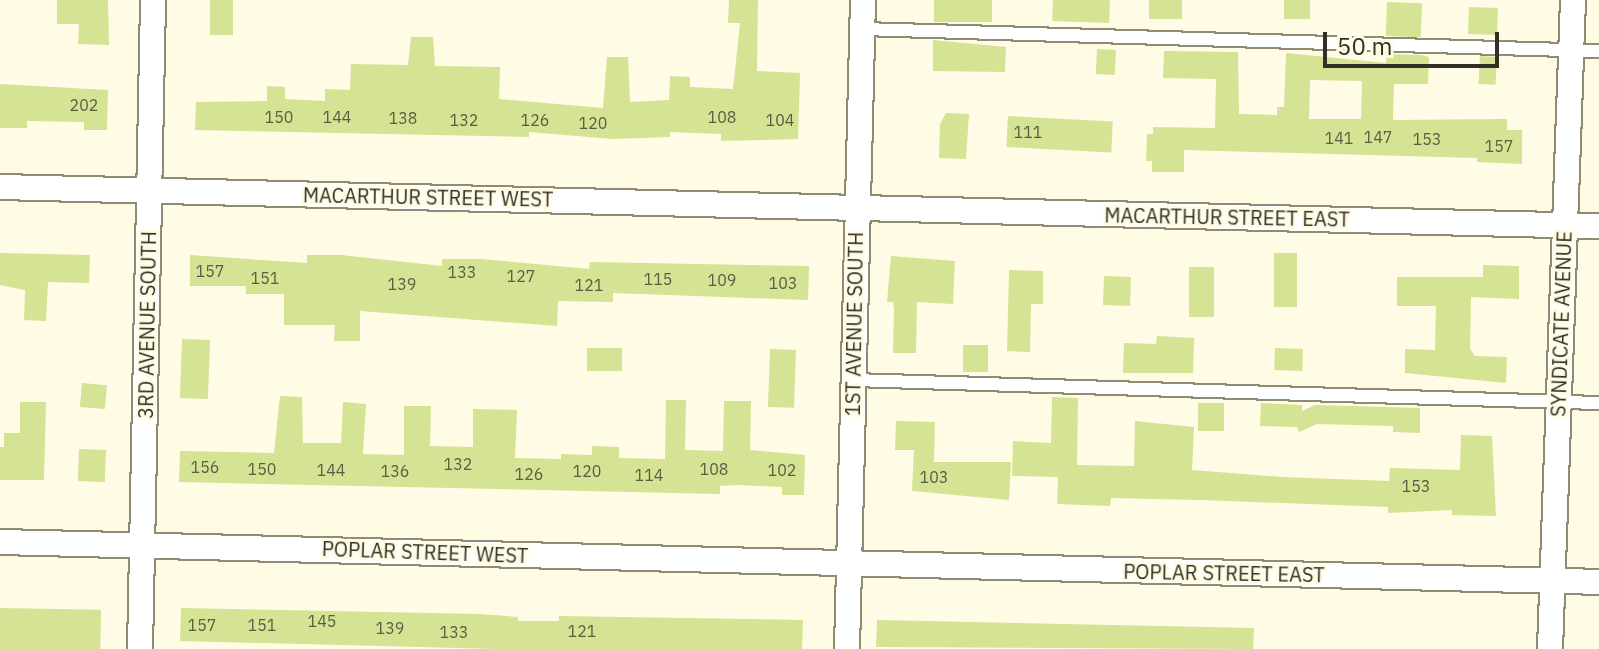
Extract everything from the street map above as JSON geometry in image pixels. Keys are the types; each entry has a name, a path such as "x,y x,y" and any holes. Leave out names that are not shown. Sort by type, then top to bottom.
{"street":[{"name":"3RD AVENUE SOUTH","path":"140,649 153,0"},
{"name":"1ST AVENUE SOUTH","path":"847,649 863,0"},
{"name":"SYNDICATE AVENUE","path":"1550,649 1573,0"},
{"name":"MACARTHUR STREET WEST","path":"0,187 856,208"},
{"name":"MACARTHUR STREET EAST","path":"856,208 1599,226"},
{"name":"POPLAR STREET WEST","path":"0,542 850,564"},
{"name":"POPLAR STREET EAST","path":"850,564 1599,582"}],"lane":[{"path":"862,29 1599,51"},
{"path":"853,380 1599,403"}],"building":[{"path":"57,0 108,0 109,45 78,44 79,24 57,24"},
{"path":"210,0 233,0 233,35 210,35"},
{"path":"729,0 758,0 757,71 800,73 798,139 721,141 721,134 670,132 670,137 613,139 529,132 529,137 195,130 196,102 267,101 267,86 285,87 285,99 325,101 325,89 350,90 351,64 408,65 411,37 433,37 435,66 500,67 499,99 603,108 607,57 628,57 630,102 669,100 670,76 690,77 690,87 733,89 740,23 728,23"},
{"path":"934,0 992,0 992,22 934,22"},
{"path":"1053,0 1110,0 1109,23 1052,21"},
{"path":"1149,0 1182,0 1182,19 1149,19"},
{"path":"1284,0 1310,0 1310,19 1284,19"},
{"path":"1387,2 1422,3 1421,37 1386,36"},
{"path":"1469,7 1498,8 1497,35 1468,34"},
{"path":"933,40 1006,47 1005,72 933,71"},
{"path":"1097,49 1116,50 1115,75 1096,74"},
{"path":"1164,51 1238,52 1239,114 1277,115 1277,107 1284,107 1286,53 1386,63 1386,54 1421,55 1429,57 1428,84 1394,84 1393,120 1507,119 1507,130 1522,130 1522,164 1477,162 1477,158 1184,150 1184,172 1152,172 1152,161 1146,161 1147,134 1153,134 1153,127 1215,128 1216,79 1163,78","holes":["1310,80 1362,81 1361,119 1309,119"]},
{"path":"1480,56 1497,57 1496,85 1479,84"},
{"path":"0,84 108,90 107,130 84,130 84,122 27,121 27,128 0,128"},
{"path":"946,113 969,114 966,159 939,158 940,124"},
{"path":"1008,116 1113,121 1111,152 1006,147"},
{"path":"0,253 90,255 89,283 48,282 46,321 24,320 25,290 0,285"},
{"path":"1274,253 1297,253 1297,307 1274,307"},
{"path":"190,255 307,263 307,255 341,255 442,266 442,259 482,259 589,269 590,262 809,266 808,300 613,293 613,302 558,301 557,326 360,311 360,341 334,341 335,325 284,325 284,294 246,294 246,286 190,286"},
{"path":"891,256 955,261 953,304 917,302 916,353 893,353 894,309 893,302 887,302"},
{"path":"1483,265 1519,266 1519,299 1471,297 1470,349 1475,356 1507,357 1506,383 1405,373 1405,349 1435,350 1436,306 1397,306 1397,277 1483,277"},
{"path":"1189,267 1214,267 1214,317 1189,317"},
{"path":"1009,270 1043,271 1043,304 1031,304 1030,352 1007,351"},
{"path":"1104,276 1131,277 1130,306 1103,305"},
{"path":"1157,336 1194,338 1193,373 1123,373 1124,343 1156,344"},
{"path":"182,339 210,340 208,399 180,398"},
{"path":"963,345 988,345 988,372 963,372"},
{"path":"587,348 622,348 622,371 587,371"},
{"path":"1275,348 1303,349 1302,371 1274,370"},
{"path":"770,349 796,350 794,408 768,407"},
{"path":"82,383 107,385 105,409 80,407"},
{"path":"280,396 302,397 303,443 341,443 343,402 366,404 363,454 404,455 404,406 431,406 430,446 473,447 473,409 517,410 515,458 561,459 561,454 592,455 592,446 619,447 619,458 665,459 666,400 686,400 685,450 723,451 724,401 751,401 750,450 805,455 804,495 782,495 782,487 738,485 720,486 720,494 179,482 180,451 274,453"},
{"path":"1052,397 1078,398 1077,465 1134,466 1135,421 1194,427 1192,470 1282,477 1389,481 1390,468 1460,470 1461,435 1492,436 1496,516 1452,515 1452,510 1388,513 1388,507 1200,500 1111,498 1110,506 1057,504 1058,477 1012,476 1013,441 1051,443"},
{"path":"20,402 46,402 44,480 0,480 0,447 4,447 4,433 20,433"},
{"path":"1198,403 1224,403 1224,431 1198,431"},
{"path":"1261,403 1302,405 1302,411 1315,405 1420,408 1420,433 1393,432 1393,426 1317,424 1299,432 1297,427 1260,426"},
{"path":"896,421 935,422 934,462 1011,462 1009,500 912,491 914,450 895,450"},
{"path":"79,449 106,450 105,482 78,481"},
{"path":"0,608 101,610 100,649 0,649"},
{"path":"181,608 480,614 518,617 518,621 559,621 559,616 803,620 802,649 497,649 180,641"},
{"path":"877,620 1254,628 1253,649 876,647"}]}
